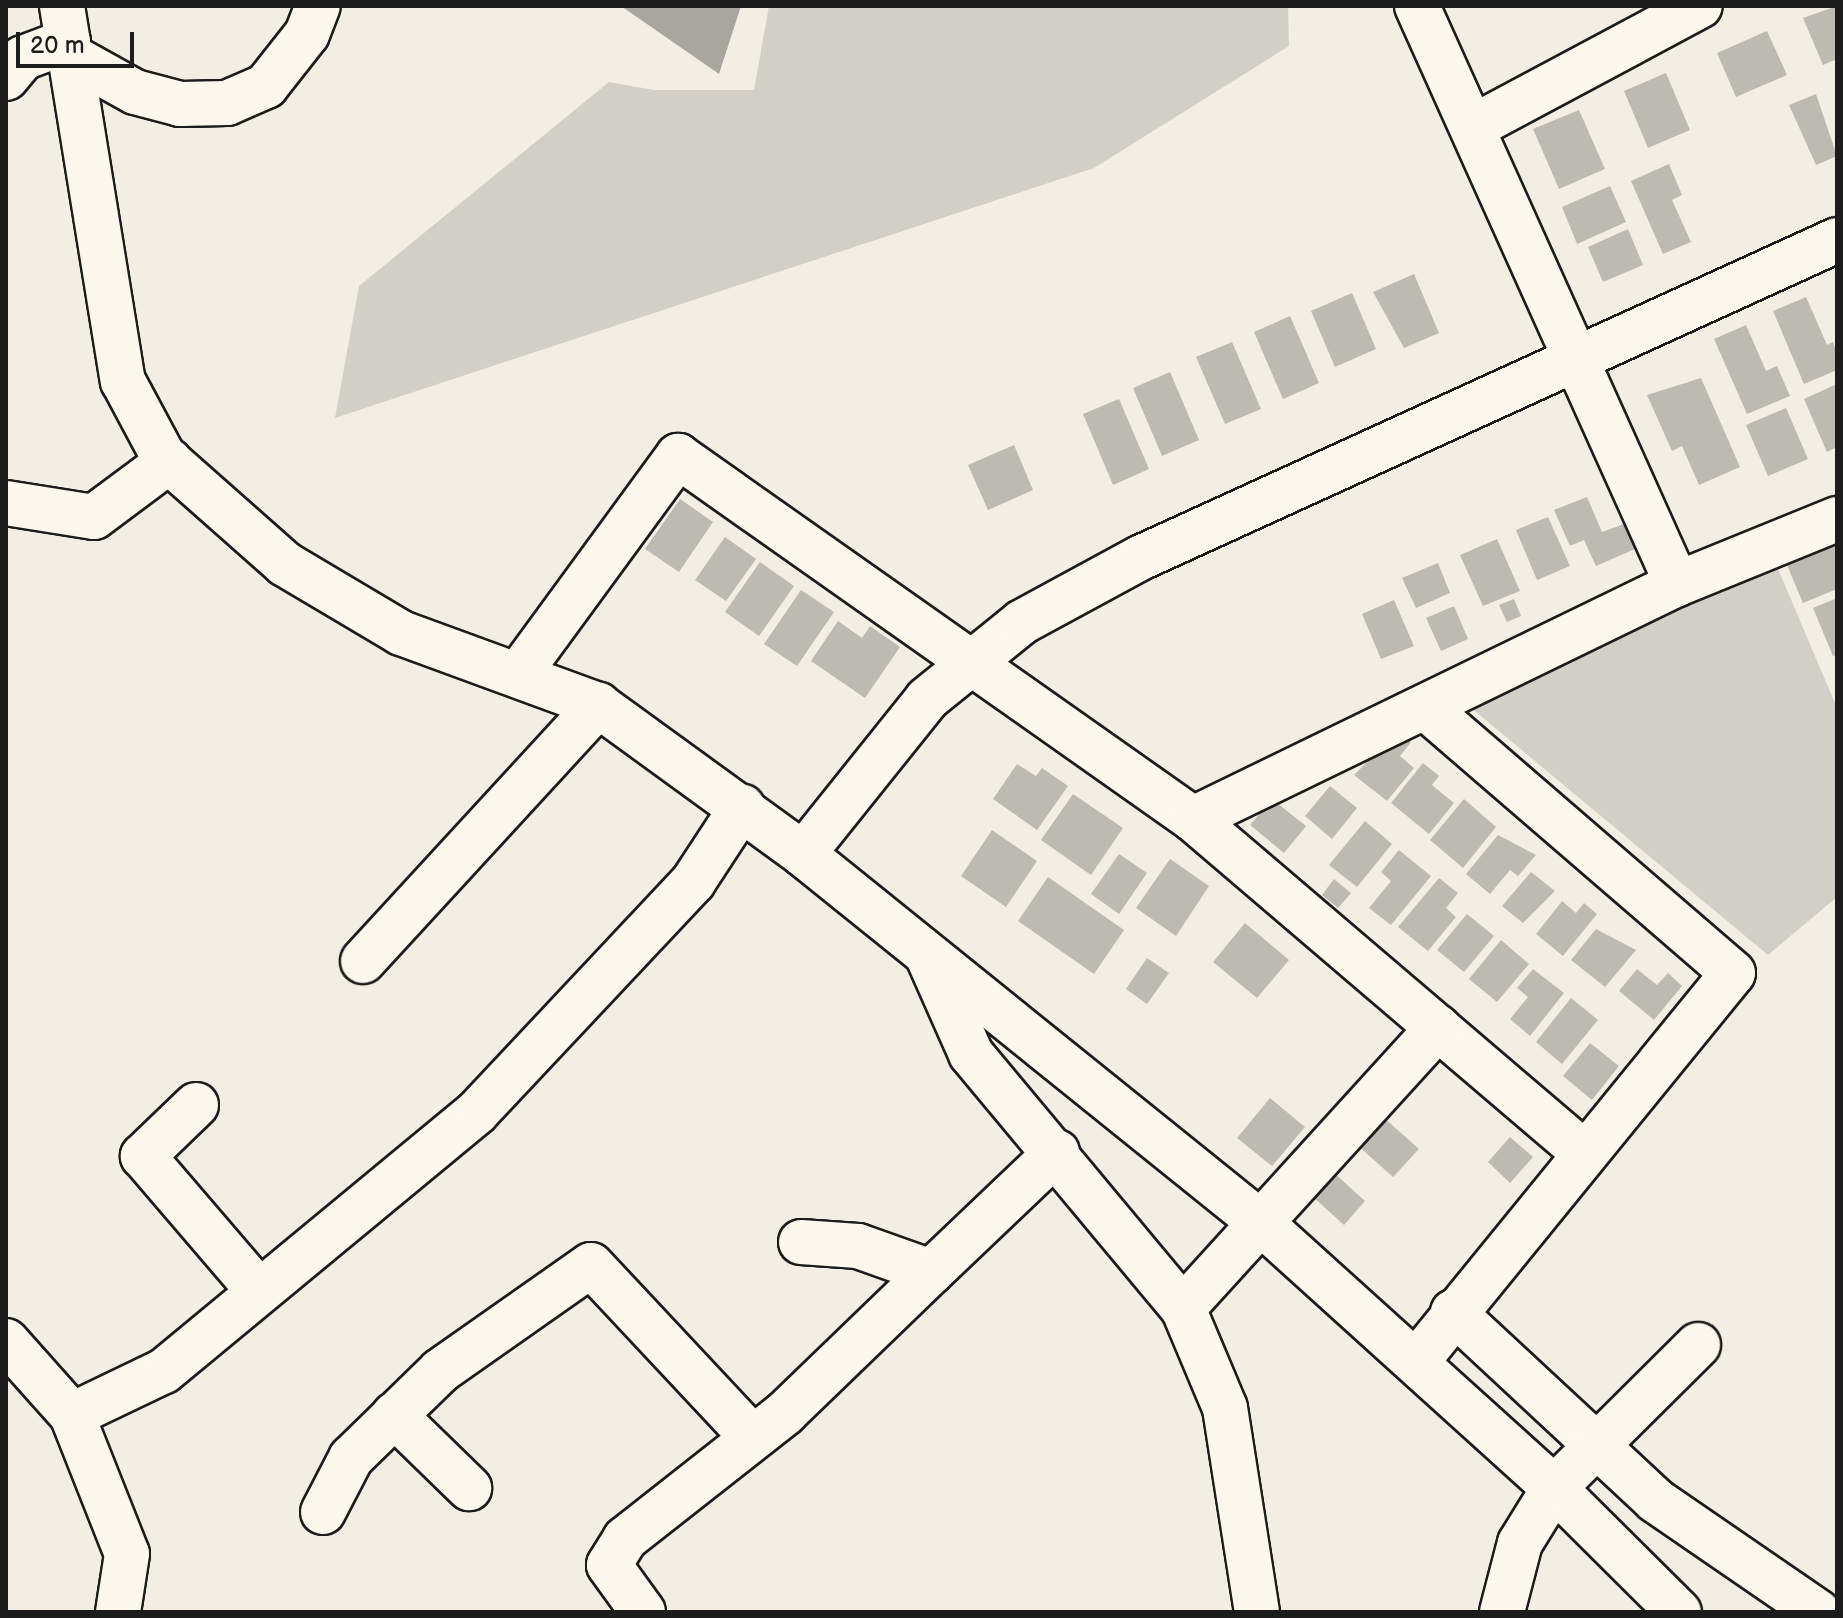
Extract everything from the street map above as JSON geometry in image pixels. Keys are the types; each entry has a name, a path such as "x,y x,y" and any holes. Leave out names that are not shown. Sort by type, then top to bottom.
{"street":[{"path":"1417,6 1677,584"},
{"path":"1473,127 1700,6"},
{"path":"67,34 135,92 180,104 227,103 266,86 304,12"},
{"path":"15,68 67,34"},
{"path":"67,34 123,381 169,461 285,564 401,633 520,672 598,705 742,807 1261,1223 1554,1488 1679,1612"},
{"path":"803,854 892,736 970,661 1022,622 1140,558 1577,362 1837,240"},
{"path":"520,672 678,456 1193,819 1583,1152"},
{"path":"6,503 94,517 169,461"},
{"path":"1193,819 1427,709 1677,584 1837,519"},
{"path":"363,961 598,705"},
{"path":"1417,1361 1583,1152 1733,973 1427,709"},
{"path":"72,1415 164,1371 258,1290 477,1112 693,882 742,807"},
{"path":"925,952 971,1054 1057,1152 1183,1308 1225,1408 1257,1612"},
{"path":"1183,1308 1438,1028"},
{"path":"196,1105 143,1156 258,1290"},
{"path":"643,1612 609,1565 625,1539 753,1438 1057,1152"},
{"path":"801,1242 858,1246 931,1272"},
{"path":"323,1512 351,1458 440,1371 591,1265 753,1438"},
{"path":"1453,1312 1655,1500 1818,1612"},
{"path":"6,1341 72,1415 127,1554 118,1612"},
{"path":"1502,1612 1520,1543 1554,1488 1698,1345"},
{"path":"394,1415 469,1488"}],"shaded area":[{"path":"621,6 741,6 719,74"},
{"path":"769,6 1288,6 1289,46 1094,168 335,418 359,286 609,82 654,90 754,90"},
{"path":"1773,557 1837,708 1837,897 1768,955 1464,702"}],"building":[{"path":"1837,6 1837,59 1823,65 1803,18"},
{"path":"1767,31 1787,75 1736,97 1717,53"},
{"path":"1666,73 1690,130 1648,148 1624,91"},
{"path":"1816,94 1837,156 1816,165 1789,105"},
{"path":"1579,110 1605,169 1559,189 1533,129"},
{"path":"1669,164 1682,195 1672,200 1691,242 1663,254 1631,181"},
{"path":"1610,186 1626,222 1577,244 1562,207"},
{"path":"1628,229 1643,265 1603,282 1588,247"},
{"path":"1414,274 1439,333 1404,348 1373,292"},
{"path":"1352,293 1376,349 1335,367 1311,311"},
{"path":"1806,297 1827,345 1833,342 1837,353 1837,370 1804,384 1773,311"},
{"path":"1290,316 1319,383 1283,399 1254,332"},
{"path":"1746,325 1766,371 1777,366 1790,396 1747,414 1714,339"},
{"path":"1232,342 1261,409 1225,424 1196,357"},
{"path":"1170,372 1199,440 1162,456 1133,388"},
{"path":"1701,378 1740,467 1699,485 1682,446 1672,451 1647,395"},
{"path":"1837,384 1837,447 1827,452 1804,399"},
{"path":"1119,399 1149,469 1113,485 1083,414"},
{"path":"1786,408 1808,459 1768,476 1746,425"},
{"path":"1014,445 1033,490 988,510 968,465"},
{"path":"1587,497 1602,532 1624,524 1635,549 1596,566 1584,540 1570,546 1554,510"},
{"path":"680,499 713,522 679,572 645,549"},
{"path":"1548,517 1570,566 1537,580 1516,530"},
{"path":"1837,536 1837,589 1803,603 1784,558"},
{"path":"725,537 756,559 726,601 695,580"},
{"path":"1497,539 1520,591 1483,606 1460,555"},
{"path":"760,562 794,586 759,636 725,612"},
{"path":"1438,563 1450,593 1416,608 1402,578"},
{"path":"801,590 834,612 797,666 764,644"},
{"path":"1837,598 1837,655 1833,656 1813,608"},
{"path":"1514,599 1521,616 1507,622 1499,605"},
{"path":"1394,600 1414,646 1381,659 1362,614"},
{"path":"1454,606 1468,639 1441,651 1426,618"},
{"path":"838,621 862,638 870,626 900,647 865,698 811,661"},
{"path":"1397,732 1411,742 1400,756 1414,768 1387,801 1354,775"},
{"path":"1423,763 1439,776 1432,785 1454,803 1429,834 1391,803"},
{"path":"1017,764 1036,776 1042,768 1068,786 1037,830 993,799"},
{"path":"1330,786 1357,808 1332,839 1305,816"},
{"path":"1073,794 1123,828 1091,875 1041,840"},
{"path":"1272,799 1306,826 1284,853 1250,825"},
{"path":"1464,799 1496,827 1463,868 1430,840"},
{"path":"1365,821 1392,844 1357,887 1329,865"},
{"path":"992,830 1037,861 1006,907 961,876"},
{"path":"1498,835 1536,855 1518,876 1510,870 1490,894 1466,874"},
{"path":"1399,850 1431,876 1391,925 1369,908 1391,881 1381,872"},
{"path":"1119,854 1147,873 1119,914 1091,894"},
{"path":"1170,859 1209,886 1176,936 1136,908"},
{"path":"1531,872 1555,891 1523,923 1502,906"},
{"path":"1048,877 1124,930 1094,974 1018,921"},
{"path":"1439,878 1458,893 1446,908 1456,917 1428,951 1398,927"},
{"path":"1334,879 1351,893 1338,908 1322,895"},
{"path":"1562,901 1576,913 1584,903 1597,914 1563,956 1536,934"},
{"path":"1467,914 1494,936 1464,972 1437,950"},
{"path":"1245,923 1289,960 1257,998 1213,962"},
{"path":"1596,929 1636,950 1605,987 1571,960"},
{"path":"1501,940 1529,964 1497,1002 1469,979"},
{"path":"1147,958 1169,973 1147,1004 1126,989"},
{"path":"1533,969 1564,993 1530,1036 1510,1019 1528,997 1517,988"},
{"path":"1637,969 1657,985 1668,973 1682,986 1654,1020 1619,991"},
{"path":"1571,998 1598,1020 1562,1064 1536,1042"},
{"path":"1590,1043 1619,1066 1592,1100 1563,1076"},
{"path":"1270,1098 1305,1127 1272,1166 1237,1138"},
{"path":"1382,1116 1419,1149 1393,1177 1356,1144"},
{"path":"1510,1137 1533,1157 1510,1183 1488,1162"},
{"path":"1333,1172 1365,1201 1344,1225 1312,1196"}]}
